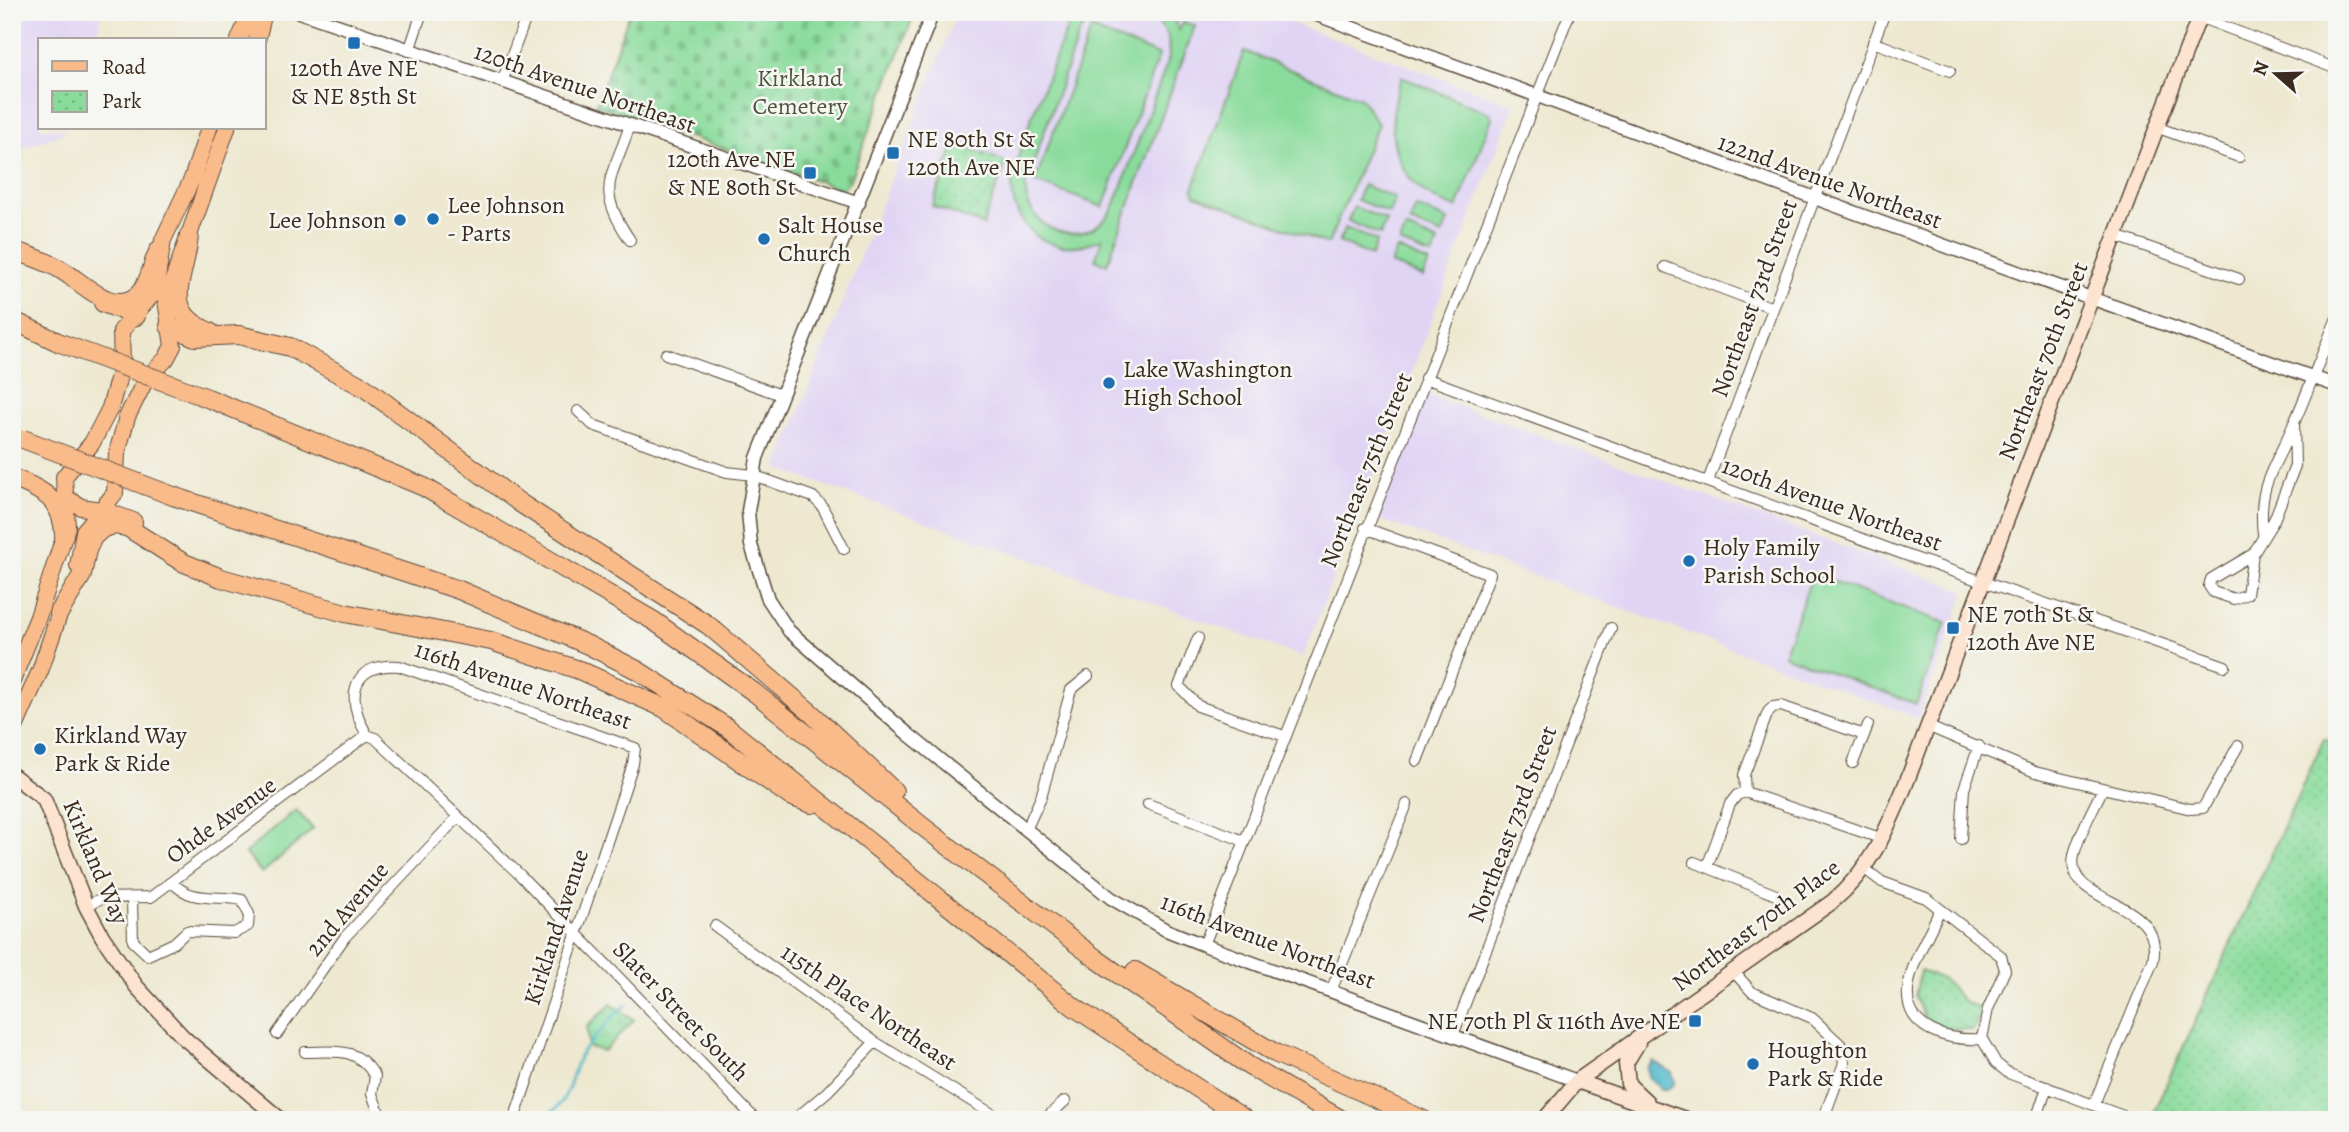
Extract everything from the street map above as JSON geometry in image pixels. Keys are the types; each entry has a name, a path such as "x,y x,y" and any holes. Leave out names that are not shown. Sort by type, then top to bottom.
{"highway":[{"path":"189,235 178,304 187,320 216,335"},
{"path":"12,250 60,269 113,309 136,316"},
{"path":"96,294 117,301 138,295 148,280 159,250"},
{"path":"12,320 58,342 210,399 424,487 654,621 755,693 922,826 1098,960 1250,1066 1342,1120"},
{"path":"169,326 195,337 239,335 273,342 310,356 396,408 520,503 708,625 884,781 911,807 922,826"},
{"path":"17,437 173,496 459,590 588,645 637,670 728,728 825,809 1074,1007 1245,1119"},
{"path":"12,478 35,481 65,497"},
{"path":"12,478 33,486 50,497 61,513 64,535"},
{"path":"101,510 126,517 154,543"},
{"path":"59,613 82,575 93,537 103,528 114,525 127,527 182,562 221,578 345,613 491,641 579,670 664,708 790,796 825,809"},
{"path":"1098,960 1124,965 1275,1053 1424,1120"}],"main road":[{"path":"240,38 251,12"},
{"path":"249,38 259,12"},
{"path":"258,38 264,12"},
{"name":"Northeast 70th Street","path":"1927,726 2200,15"},
{"path":"12,681 31,635 64,535 68,518 63,483 67,471 92,443 110,408 122,365 121,331 155,291 159,250 191,178 208,130"},
{"path":"202,199 199,185 217,130"},
{"path":"12,734 40,671 59,613 76,578 80,539 115,493 117,453 127,416 146,379 166,359 173,346 166,300 226,130"},
{"path":"136,316 153,318 169,326"},
{"path":"65,497 81,508 101,510"},
{"path":"12,710 34,662 31,635"},
{"name":"Northeast 70th Place","path":"1544,1120 1577,1081 1642,1038 1832,902 1865,869 1883,839 1927,726"},
{"name":"Kirkland Way","path":"12,775 44,799 86,906 120,963 165,1020 281,1120"},
{"path":"1642,1038 1626,1063 1628,1084 1653,1107"},
{"name":"116th Avenue Northeast","path":"1577,1081 1688,1120"}],"street":[{"name":"120th Avenue Northeast","path":"299,12 859,203"},
{"path":"409,51 422,12"},
{"path":"502,82 528,12"},
{"name":"116th Avenue Northeast","path":"933,12 781,395 753,475 748,511 752,555 768,598 796,639 1026,830 1133,912 1204,945 1577,1081"},
{"name":"122nd Avenue Northeast","path":"1309,12 2337,386"},
{"name":"Northeast 75th Street","path":"1204,945 1365,528 1570,12"},
{"name":"Northeast 73rd Street","path":"1708,481 1885,12"},
{"path":"2185,12 2200,15 2337,69"},
{"path":"1873,42 1950,71"},
{"path":"630,125 609,179 608,196 612,213 631,240"},
{"path":"2156,127 2239,157"},
{"path":"2116,236 2239,279"},
{"path":"1665,267 1773,308"},
{"path":"2263,534 2260,505 2275,458 2294,424 2337,318"},
{"path":"666,354 781,395"},
{"name":"120th Avenue Northeast","path":"1425,378 2225,666"},
{"path":"578,411 593,425 727,472 753,475 813,497 822,506 844,550"},
{"path":"2253,554 2211,579 2209,586 2213,592 2234,599 2247,594 2253,554 2274,520 2295,466 2294,424"},
{"path":"1365,528 1490,574 1417,761"},
{"name":"Northeast 73rd Street","path":"1453,1035 1611,628"},
{"path":"1198,638 1179,686 1198,706 1284,737"},
{"name":"116th Avenue Northeast","path":"367,735 356,718 353,704 359,680 368,670 382,665 399,666 635,748"},
{"path":"1026,830 1041,797 1071,690 1088,677"},
{"path":"1745,792 1744,775 1768,712 1773,706 1866,730 1853,763"},
{"path":"1927,726 2035,772 2191,809 2203,808 2238,746"},
{"name":"Slater Street South","path":"367,735 376,738 575,932 756,1120"},
{"name":"Ohde Avenue","path":"86,906 102,898 151,897 367,735"},
{"path":"1961,839 1964,789 1979,746"},
{"name":"Kirkland Avenue","path":"514,1120 636,754 635,748"},
{"path":"2094,1104 2152,961 2156,943 2150,928 2137,916 2082,884 2076,873 2074,856 2102,790"},
{"path":"1707,867 1730,804 1737,795 1745,792 1883,839"},
{"path":"1148,804 1244,841"},
{"path":"1331,991 1407,804"},
{"name":"2nd Avenue","path":"277,1034 345,937 458,817"},
{"path":"1694,862 1776,895"},
{"path":"1865,869 1882,882 1926,898 2001,956 2005,970 1988,1009 1982,1039 1996,1063 2008,1073 2134,1120"},
{"path":"132,899 133,941 148,954 174,943 187,931 234,933 248,926 249,914 242,900 194,896 181,892 172,883"},
{"path":"1940,909 1910,979 1909,1003 1915,1018 1937,1034 1958,1039 1982,1039"},
{"name":"115th Place Northeast","path":"715,926 875,1042 1002,1120"},
{"path":"1734,972 1752,992 1812,1018 1841,1045 1844,1063 1823,1120"},
{"path":"794,1120 827,1092 875,1042"},
{"path":"305,1052 346,1052 364,1058 375,1076 372,1094 382,1120"},
{"path":"2036,1120 2047,1087"},
{"path":"1044,1120 1065,1101"}],"shaded area":[{"path":"12,12 103,12 95,38 38,38 38,130 63,130 62,134 12,151"},
{"name":"Lake Washington High School","path":"957,12 1262,12 1514,105 1303,657 777,468"},
{"name":"Holy Family Parish School","path":"1426,394 1963,590 1965,593 1918,718 1376,518"}],"green space":[{"name":"Kirkland Cemetery","path":"630,12 915,12 849,182 842,189 596,105"},
{"path":"1076,12 1094,12 1079,33 1025,187 1029,205 1038,218 1049,228 1063,233 1078,233 1092,228 1105,219 1115,204 1169,58 1168,36 1152,12 1170,12 1179,30 1183,22 1195,26 1107,264 1095,260 1102,239 1061,246 1037,236 1016,210 1012,190 1018,156 1067,28"},
{"path":"1091,29 1159,55 1103,207 1035,182"},
{"path":"1244,51 1361,98 1378,124 1328,244 1195,195 1193,189"},
{"path":"1402,77 1489,113 1492,118 1457,208 1419,188 1406,173 1398,157 1393,119"},
{"path":"955,143 1006,162 983,225 932,206"},
{"path":"1363,185 1395,198 1389,213 1357,200"},
{"path":"1354,207 1386,220 1380,235 1348,221"},
{"path":"1416,207 1448,220 1442,235 1410,222"},
{"path":"1345,228 1377,241 1371,256 1339,242"},
{"path":"1406,228 1438,242 1432,256 1400,243"},
{"path":"1397,249 1429,263 1423,277 1391,264"},
{"path":"1813,574 1946,623 1916,704 1783,655"},
{"path":"2324,739 2337,743 2337,1120 2151,1118"},
{"path":"296,810 313,829 262,873 245,853"},
{"path":"1920,971 1942,978 1963,1001 1982,1010 1973,1030 1945,1028 1925,1019 1915,997"},
{"path":"611,1004 634,1020 604,1051 588,1047 587,1027"}],"water":[{"path":"1653,1061 1672,1073 1675,1083 1668,1089 1661,1089 1649,1078 1647,1068"}],"waterway":[{"path":"539,1118 549,1114 562,1101 579,1057 626,1005"}],"place":[{"name":"120th Ave NE & NE 85th St","path":"354,43"},
{"name":"NE 80th St & 120th Ave NE","path":"893,153"},
{"name":"120th Ave NE & NE 80th St","path":"810,173"},
{"name":"Lee Johnson - Parts","path":"433,219"},
{"name":"Lee Johnson","path":"400,220"},
{"name":"Salt House Church","path":"764,239"},
{"name":"Lake Washington High School","path":"1109,383"},
{"name":"Holy Family Parish School","path":"1689,561"},
{"name":"NE 70th St & 120th Ave NE","path":"1953,628"},
{"name":"Kirkland Way Park & Ride","path":"40,749"},
{"name":"NE 70th Pl & 116th Ave NE","path":"1695,1021"},
{"name":"Houghton Park & Ride","path":"1753,1064"}]}
